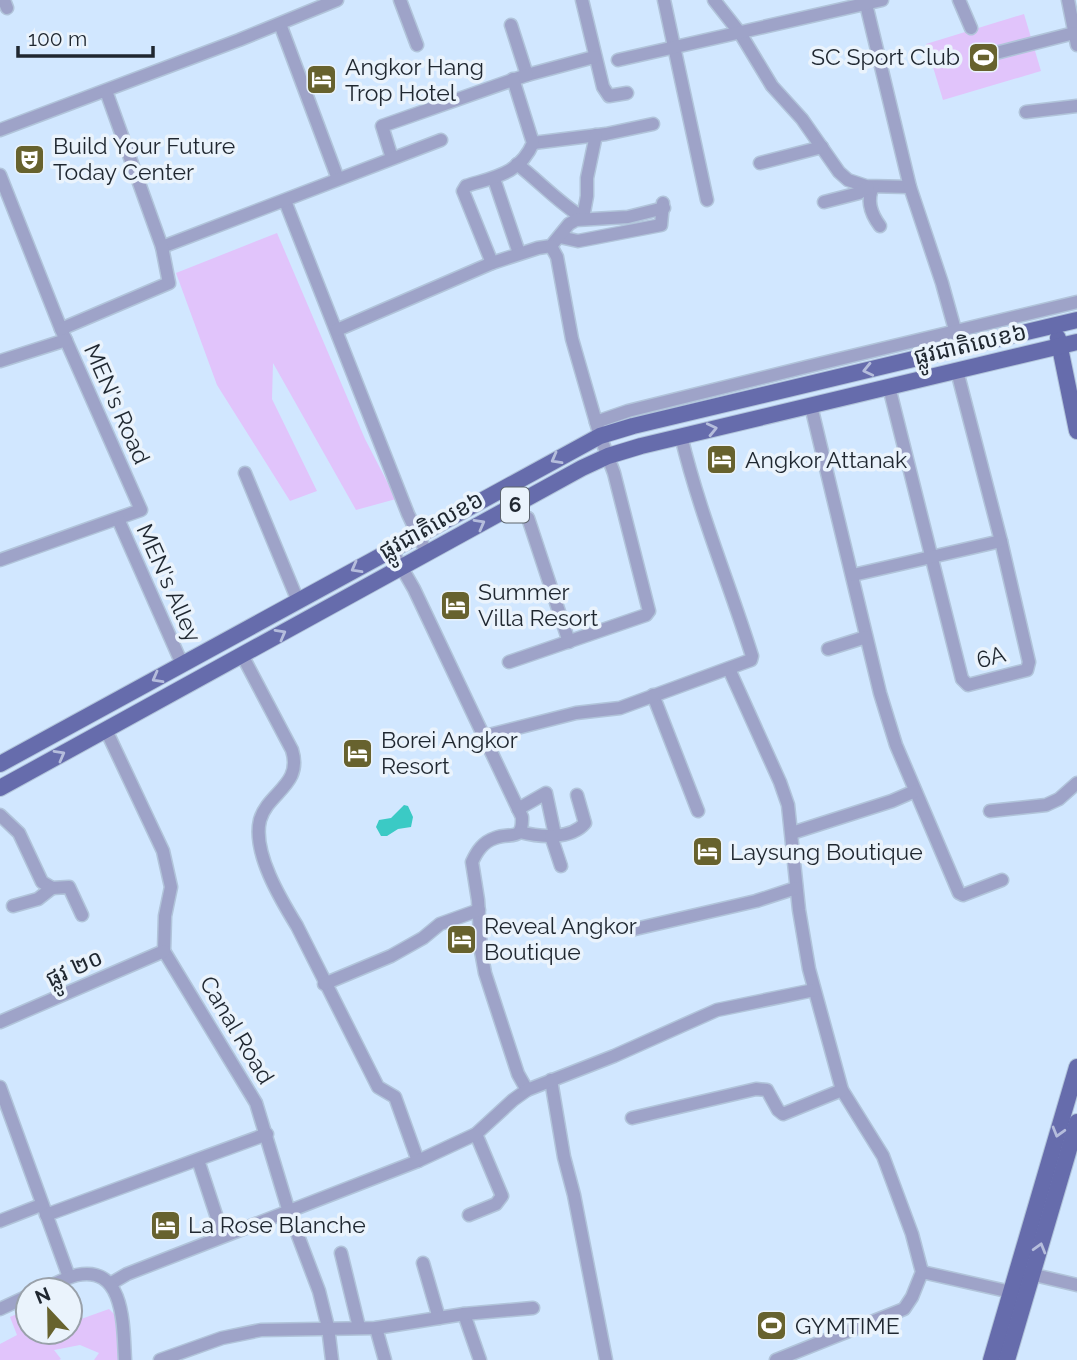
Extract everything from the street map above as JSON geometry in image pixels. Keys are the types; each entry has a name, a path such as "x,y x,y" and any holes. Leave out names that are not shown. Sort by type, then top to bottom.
{"main road":[{"name":"ផ្លូវជាតិលេខ៦","path":"0,764 417,535 598,429 633,426 1066,323"},
{"path":"1066,323 1072,348 1077,431"},
{"name":"ផ្លូវជាតិលេខ៦","path":"0,788 608,456 681,436 957,371 1072,348"},
{"path":"1007,1360 1025,1273 1077,1067"},
{"path":"991,1360 1012,1292 1025,1273 1077,1122"}],"street":[{"path":"0,130 106,92 337,0"},
{"path":"400,0 417,46"},
{"path":"582,0 605,93 613,96 627,93"},
{"path":"664,0 708,200"},
{"path":"714,0 740,33 772,86 802,120 844,177 871,187 910,187"},
{"path":"618,60 865,1 882,0"},
{"path":"959,0 971,28"},
{"path":"988,55 1076,39 1068,0"},
{"path":"865,1 910,187 960,348"},
{"path":"280,24 338,179"},
{"path":"511,25 527,75"},
{"path":"392,158 382,126 513,79 594,57"},
{"path":"492,262 463,191 466,186 495,179 530,152 533,143 513,79"},
{"path":"0,361 64,334 168,284 169,274 162,247 106,92"},
{"path":"1026,112 1077,106"},
{"path":"533,143 653,124"},
{"path":"583,218 587,177 596,135"},
{"path":"162,247 442,140"},
{"path":"760,163 822,147"},
{"path":"517,164 557,200 583,218"},
{"name":"MEN's Road","path":"0,175 64,334 141,510 0,560"},
{"path":"495,179 519,253"},
{"path":"824,202 871,187"},
{"path":"871,187 869,201 873,218 880,226"},
{"path":"285,201 417,535 427,554"},
{"path":"337,330 492,262 519,253 555,242 578,242 661,225 663,204 628,217 583,218 569,224 555,242 572,339 608,456 649,611 646,615 509,662"},
{"path":"598,429 641,408 1077,302"},
{"name":"6A","path":"889,387 962,679 968,685 1027,670 1029,666 1001,541 957,371"},
{"path":"810,406 866,637 896,745 959,893 963,895 1002,880"},
{"path":"485,736 576,713 620,708 729,670 747,662 752,656 691,480 681,436"},
{"path":"244,473 298,601"},
{"path":"528,518 569,642"},
{"name":"MEN's Alley","path":"118,520 182,664"},
{"path":"853,575 1001,541"},
{"path":"391,549 485,736 522,817 520,832"},
{"path":"828,649 866,637"},
{"path":"242,655 292,750 295,763 292,777 263,814 259,830 262,850 278,892 378,1087 395,1097 418,1161"},
{"path":"729,670 788,805 805,948 842,1090 883,1156 912,1234 922,1272 904,1309 776,1360"},
{"path":"653,695 698,811"},
{"path":"106,730 163,851 171,887 165,915 164,951"},
{"path":"990,811 1046,805 1059,799 1077,783"},
{"path":"792,833 892,801 915,790"},
{"path":"518,809 546,793 561,866"},
{"path":"527,1090 519,1074 485,973 472,862 481,846 498,837 520,832 553,835 580,829 585,823 577,795"},
{"path":"0,814 19,833 42,882 52,888 69,887 82,915"},
{"path":"13,905 38,899 52,888"},
{"path":"635,929 756,901 796,888"},
{"path":"324,984 391,956 423,938 440,924 479,910"},
{"name":"ផ្លូវ ២០","path":"0,1022 164,951"},
{"name":"Canal Road","path":"164,951 257,1103 289,1212 319,1291 328,1327 332,1360"},
{"path":"110,1284 127,1274 418,1161 476,1134 527,1090 614,1056 717,1010 814,990"},
{"path":"551,1080 606,1360"},
{"path":"0,1087 69,1276"},
{"path":"632,1118 756,1089 767,1090 783,1114 842,1090"},
{"path":"0,1221 43,1210 198,1160 267,1134"},
{"path":"469,1215 496,1204 502,1196 476,1134"},
{"path":"198,1160 223,1236"},
{"path":"341,1253 359,1326"},
{"path":"423,1263 439,1318"},
{"path":"922,1272 1012,1292"},
{"path":"1025,1273 1077,1285"},
{"path":"80,1276 90,1275 110,1284 120,1304 125,1360"},
{"path":"160,1360 261,1330 359,1326 376,1328 464,1314 533,1308"},
{"path":"464,1314 481,1360"},
{"path":"376,1328 385,1360"}],"shaded area":[{"name":"SC Sport Club","path":"1024,14 1041,71 943,100 926,44"},
{"path":"277,233 365,439 396,499 356,510 273,363 272,399 317,491 290,501 217,385 176,273"},
{"path":"404,805 408,806 413,817 411,827 381,836 376,827 379,820 391,818"},
{"path":"109,1309 117,1317 122,1360 94,1360 99,1353 82,1346 84,1318"},
{"path":"14,1337 14,1346 75,1346 54,1350 61,1359 59,1360 0,1360 0,1344"}],"place":[{"name":"SC Sport Club","path":"983,57"},
{"name":"Angkor Hang Trop Hotel","path":"322,80"},
{"name":"Build Your Future Today Center","path":"30,159"},
{"name":"Angkor Attanak","path":"722,460"},
{"name":"Summer Villa Resort","path":"455,605"},
{"name":"Borei Angkor Resort","path":"358,753"},
{"name":"Laysung Boutique","path":"707,852"},
{"name":"Reveal Angkor Boutique","path":"461,939"},
{"name":"La Rose Blanche","path":"165,1225"},
{"name":"GYMTIME","path":"772,1326"}]}
